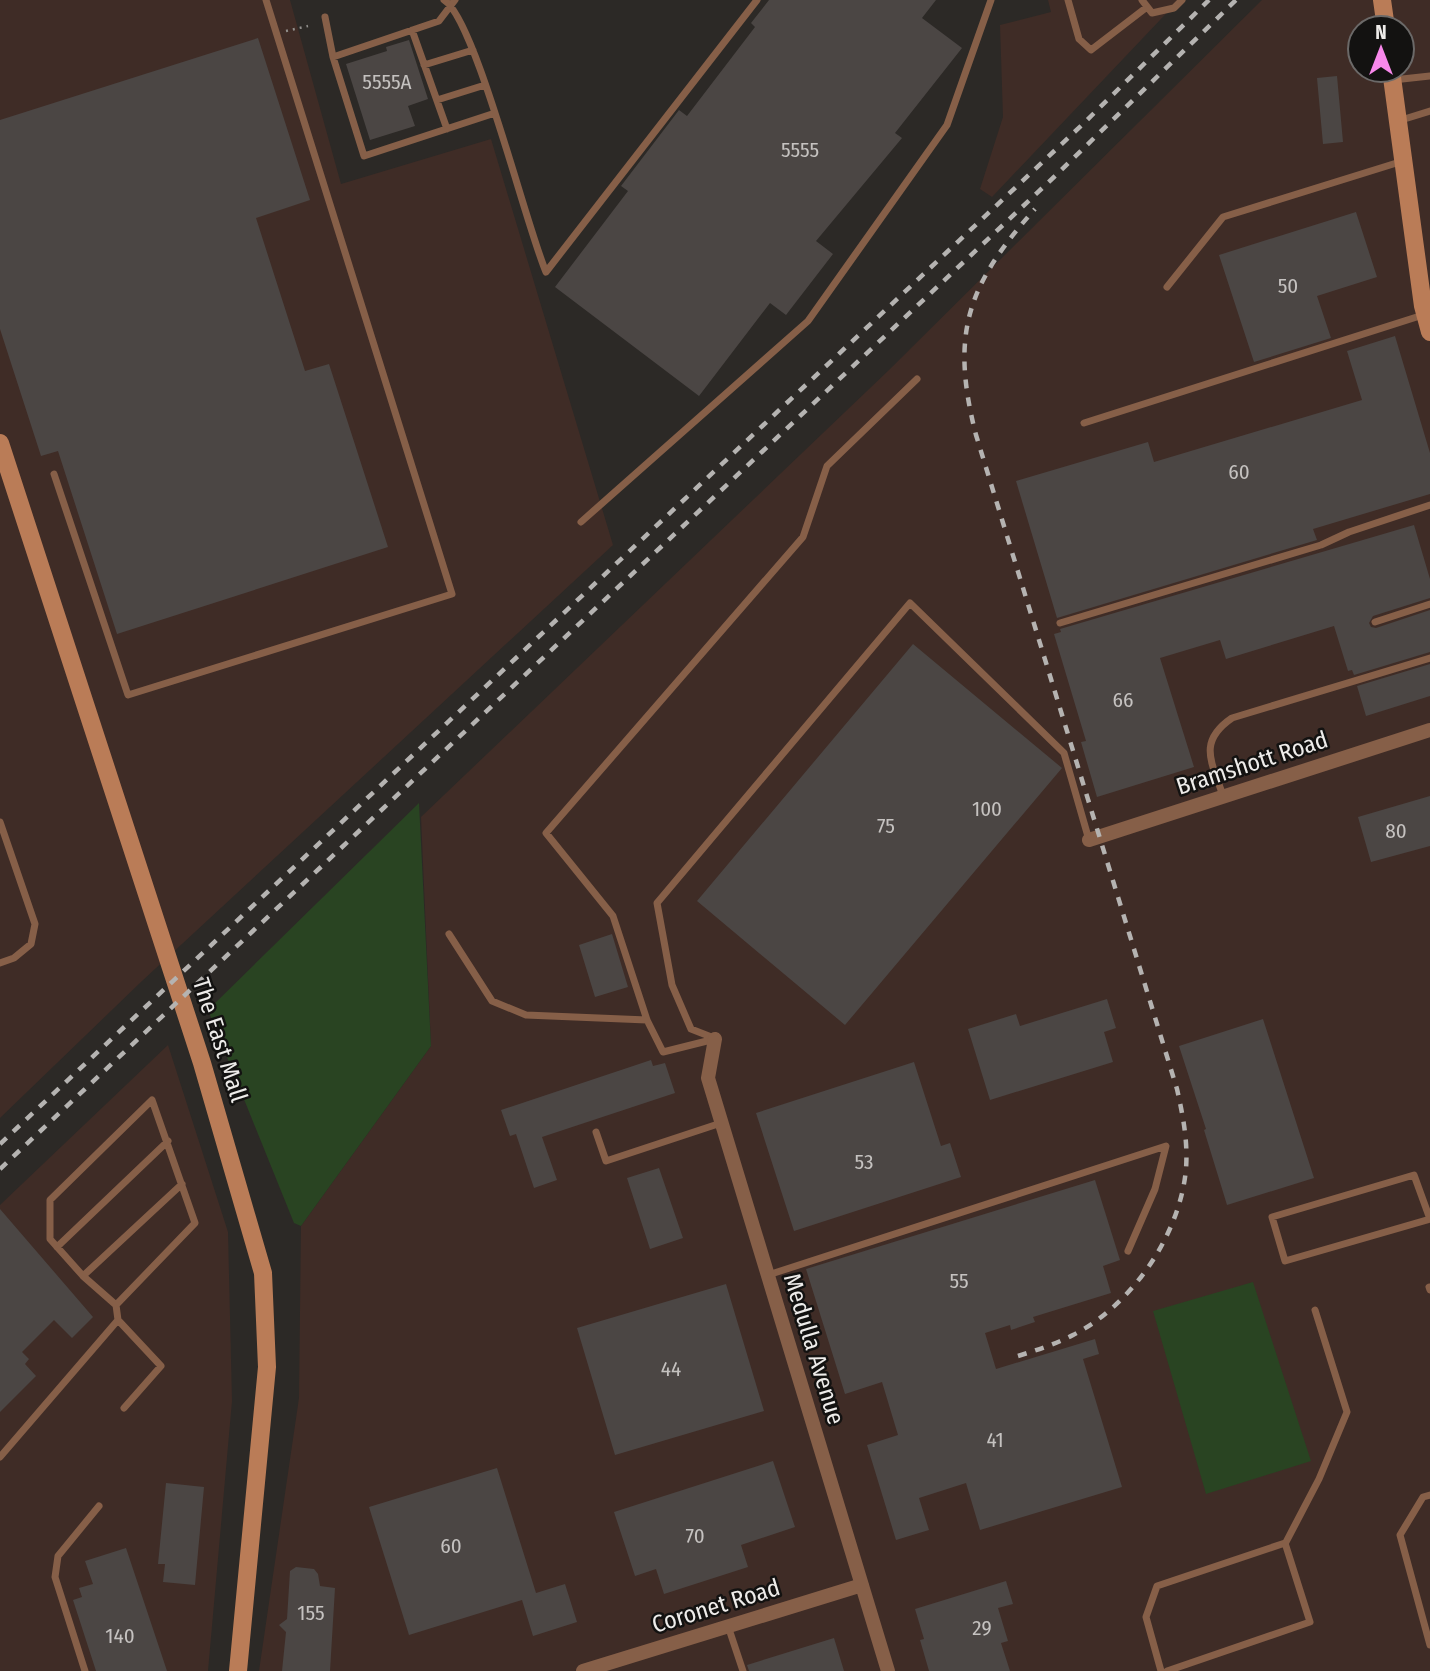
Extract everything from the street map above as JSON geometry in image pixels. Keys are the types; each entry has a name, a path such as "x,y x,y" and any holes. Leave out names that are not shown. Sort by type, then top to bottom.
{"main road":[{"path":"1393,84 1425,314 1430,332"},
{"name":"The East Mall","path":"0,443 202,1063 263,1273 267,1367 238,1671"}],"street":[{"name":"Bramshott Road","path":"1089,840 1430,730"},
{"name":"Medulla Avenue","path":"715,1038 708,1078 888,1671"},
{"name":"Coronet Road","path":"583,1671 614,1667 729,1626 862,1585"}],"lane":[{"path":"54,474 128,695 452,594 266,0"},
{"path":"444,0 454,2"},
{"path":"454,2 495,113 545,272 757,0"},
{"path":"581,522 808,321 947,125 990,0"},
{"path":"1068,0 1079,39 1091,50 1144,4 1152,13 1174,8 1182,0"},
{"path":"333,57 439,21 454,2"},
{"path":"325,17 333,57 364,156 495,113"},
{"path":"412,30 447,129"},
{"path":"424,65 473,50"},
{"path":"437,100 485,85"},
{"path":"1398,121 1430,111"},
{"path":"1167,288 1223,217 1403,161"},
{"path":"1084,423 1425,314"},
{"path":"715,1038 663,1052 647,1020 613,916 546,833 803,537 827,466 917,379"},
{"path":"1060,623 1321,545 1349,532 1429,507"},
{"path":"715,1038 691,1028 672,985 657,903 910,603 1064,753 1089,840"},
{"path":"1376,622 1430,604"},
{"path":"1223,796 1210,754 1212,736 1232,718 1430,658"},
{"path":"0,822 35,924 31,944 13,958 0,963"},
{"path":"449,934 492,1001 526,1015 647,1020"},
{"path":"116,1305 195,1223 152,1100 50,1200 50,1239 83,1276 116,1305 118,1320 161,1366 124,1408"},
{"path":"596,1132 606,1161 722,1123"},
{"path":"57,1247 168,1141"},
{"path":"768,1275 1166,1146 1155,1189 1128,1251"},
{"path":"1414,1175 1430,1219 1285,1261 1272,1217 1414,1175"},
{"path":"83,1276 182,1184"},
{"path":"1285,1544 1310,1622 1164,1671 1146,1616 1157,1586 1285,1544 1319,1479 1347,1412 1315,1310"},
{"path":"0,1457 118,1320"},
{"path":"1430,1494 1423,1497 1401,1535 1430,1644"},
{"path":"85,1671 55,1577 58,1556 99,1506"},
{"path":"729,1626 743,1671"}],"path":[{"path":"276,34 307,26"}],"shaded area":[{"path":"0,0 290,0 341,184 491,139 613,545 142,981 0,1118"},
{"path":"1048,0 1179,0 992,197 980,189 1003,117 1000,25 1051,12"},
{"path":"1262,0 1430,0 1430,1671 259,1671 299,1398 301,1226 431,1046 421,817 889,370"},
{"path":"168,1045 228,1232 232,1401 208,1671 0,1671 0,1205"}],"green space":[{"path":"419,803 431,1046 301,1226 294,1223 208,1010"},
{"path":"1253,1282 1311,1461 1206,1494 1153,1311"}],"building":[{"path":"769,0 936,0 922,18 962,48 895,133 902,138 816,241 833,254 786,315 770,303 699,396 555,287 628,191 621,186 679,110 687,116 755,27 751,23"},
{"path":"258,38 310,200 256,218 305,371 329,364 388,547 117,634 58,451 41,456 0,329 0,120"},
{"path":"409,40 428,99 408,106 415,126 370,140 346,64 387,51 386,47"},
{"path":"1337,76 1343,142 1323,144 1317,78"},
{"path":"1356,212 1377,277 1317,296 1331,338 1254,362 1219,255"},
{"path":"1395,336 1430,453 1430,494 1313,529 1317,540 1057,618 1016,481 1148,442 1154,462 1362,400 1347,351"},
{"path":"1414,525 1430,579 1430,598 1373,616 1369,623 1376,628 1430,610 1430,652 1354,675 1352,670 1348,671 1334,626 1226,659 1220,640 1160,658 1194,767 1097,797 1081,742 1086,741 1054,634 1061,632 1060,629"},
{"path":"913,644 1062,768 845,1025 697,901"},
{"path":"1430,664 1430,696 1366,716 1357,686"},
{"path":"1430,796 1430,846 1371,862 1358,817"},
{"path":"612,934 628,987 595,997 579,945"},
{"path":"1107,999 1116,1028 1104,1032 1113,1062 990,1100 968,1029 1016,1014 1020,1026"},
{"path":"1263,1019 1314,1178 1227,1205 1179,1046"},
{"path":"651,1060 653,1066 665,1063 675,1093 542,1137 557,1180 534,1188 516,1134 510,1136 501,1110"},
{"path":"914,1062 941,1146 950,1143 961,1177 794,1231 756,1113"},
{"path":"659,1168 683,1238 650,1249 627,1178"},
{"path":"1095,1180 1120,1260 1103,1266 1111,1293 1033,1317 1035,1322 1011,1330 1010,1325 985,1333 996,1369 1095,1339 1099,1354 1083,1359 1122,1487 980,1530 966,1483 919,1498 929,1530 896,1540 867,1445 898,1435 882,1382 845,1394 806,1269"},
{"path":"0,1209 93,1317 72,1338 54,1320 22,1352 29,1359 25,1364 36,1376 0,1412"},
{"path":"726,1284 764,1411 615,1455 577,1328"},
{"path":"773,1461 795,1527 741,1545 748,1567 664,1594 656,1569 635,1576 614,1512"},
{"path":"497,1468 536,1593 565,1584 577,1622 533,1636 522,1600 409,1635 369,1507"},
{"path":"166,1483 204,1487 195,1585 163,1582 165,1564 158,1564"},
{"path":"126,1548 167,1671 96,1671 73,1600 82,1597 79,1588 93,1584 85,1561"},
{"path":"296,1567 314,1569 318,1574 320,1586 335,1588 330,1671 282,1671 286,1632 279,1625 287,1619 290,1571"},
{"path":"1006,1581 1013,1604 998,1608 1008,1641 1001,1643 1010,1671 929,1671 920,1640 924,1639 915,1609"},
{"path":"834,1638 844,1671 749,1671 747,1665"}],"railway":[{"path":"0,1144 1084,123 1209,0"},
{"path":"0,1169 1054,177 1236,0"},
{"path":"1018,1356 1053,1344 1095,1322 1133,1287 1163,1243 1174,1219 1186,1169 1184,1129 1177,1089 976,435 968,399 965,339 970,313 993,262 1035,209"}]}
